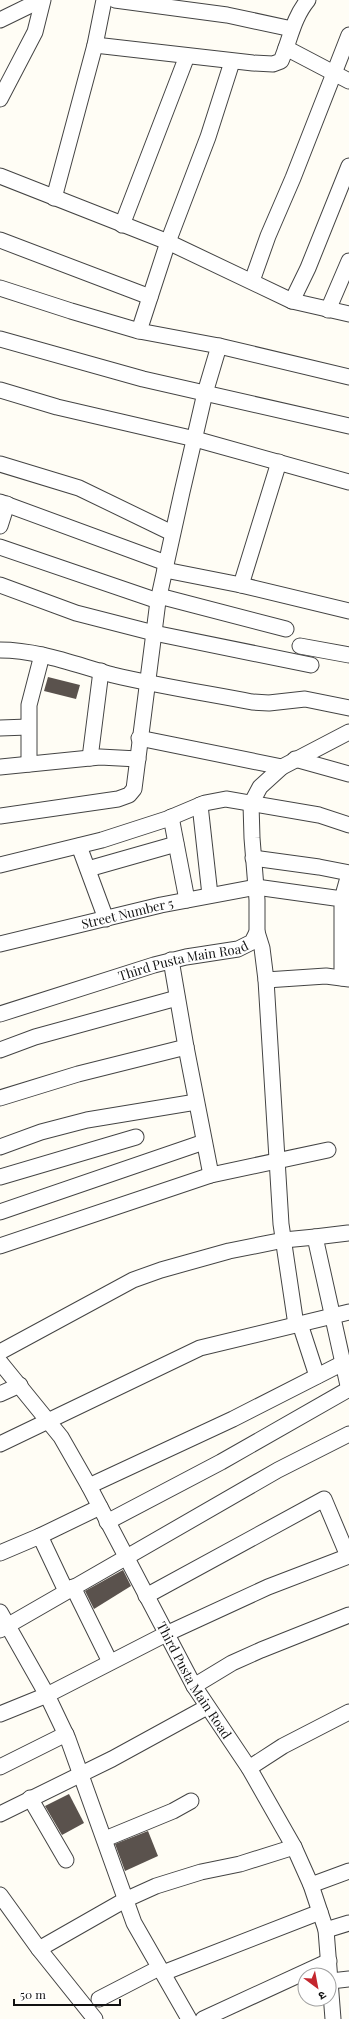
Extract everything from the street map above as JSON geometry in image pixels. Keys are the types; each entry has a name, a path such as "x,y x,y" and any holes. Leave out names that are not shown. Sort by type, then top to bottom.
{"street":[{"path":"0,20 42,0"},
{"path":"0,99 35,32 42,0"},
{"path":"54,198 95,45 104,0"},
{"path":"115,0 227,15 292,29"},
{"path":"95,45 232,62 278,63 281,61 302,1"},
{"path":"252,281 268,236 293,178 349,35"},
{"path":"286,48 349,81"},
{"path":"122,225 187,56"},
{"path":"139,331 168,242 208,137 232,62"},
{"path":"292,301 308,268 349,166"},
{"path":"0,176 168,242 292,301 349,314"},
{"path":"0,240 150,297"},
{"path":"328,310 349,261"},
{"path":"0,288 70,311 139,331 219,346 349,378"},
{"path":"0,339 144,379 349,426"},
{"path":"0,816 124,797 134,789 159,599 172,533 205,393 219,346"},
{"path":"0,390 57,407 195,439 349,482"},
{"path":"241,585 279,462"},
{"path":"0,464 79,488 172,533"},
{"path":"0,526 4,503 166,567 349,611"},
{"path":"0,547 159,599 286,629"},
{"path":"0,585 76,613 154,633 312,665"},
{"path":"300,646 349,656"},
{"path":"0,650 19,651 42,655 148,682 252,702 269,703 305,699 349,708"},
{"path":"29,764 28,727 30,700 42,655"},
{"path":"90,758 101,671"},
{"path":"0,728 28,727"},
{"name":"Third Pusta Main Road","path":"0,1014 171,960 238,949 252,942 257,932 252,804 260,787 282,767 349,732"},
{"path":"140,738 282,767"},
{"path":"0,767 90,758 138,758"},
{"path":"295,759 349,774"},
{"path":"0,865 79,846 171,817 200,805 226,799 319,815 349,825"},
{"path":"200,805 210,895"},
{"path":"171,817 187,900"},
{"path":"88,869 176,844"},
{"path":"79,846 106,919"},
{"path":"253,858 319,867 349,874 342,899 345,918 345,978 326,976 266,980"},
{"name":"Street Number 5","path":"0,944 187,900 256,887 342,899"},
{"path":"257,932 262,948 266,980 277,1160 284,1240 298,1324 317,1376"},
{"path":"171,960 196,1102 211,1175"},
{"path":"0,1050 35,1037 177,998"},
{"path":"0,1098 78,1074 186,1047"},
{"path":"0,1147 41,1132 87,1120 196,1102"},
{"path":"0,1177 136,1137"},
{"path":"0,1212 204,1142"},
{"path":"0,1246 211,1175 328,1150"},
{"path":"0,1352 133,1280 195,1260 284,1240 315,1238 348,1232"},
{"path":"107,1522 221,1462 349,1390 315,1238"},
{"path":"0,1444 200,1348 349,1312"},
{"name":"Third Pusta Main Road","path":"0,1362 61,1437 89,1486 194,1686 207,1708 249,1768 294,1847 311,1885 326,1930 330,1967"},
{"path":"89,1486 233,1419 343,1363"},
{"path":"0,1394 20,1385"},
{"path":"4,1628 69,1589 278,1470 349,1434"},
{"path":"0,1714 47,1695 166,1634 268,1587 349,1556 343,1525 324,1499 146,1596"},
{"path":"0,1553 40,1536 100,1507"},
{"path":"40,1536 110,1662"},
{"path":"0,1612 4,1628 47,1695 66,1734 105,1838 134,1923 189,2019"},
{"path":"194,1686 232,1664 261,1650 349,1615"},
{"path":"0,1814 81,1774 207,1708"},
{"path":"249,1768 284,1746 349,1712"},
{"path":"0,1767 66,1734"},
{"path":"30,1798 66,1860"},
{"path":"105,1838 173,1811 191,1801"},
{"path":"39,1949 125,1900 164,1884 201,1872 240,1864 294,1847"},
{"path":"311,1885 349,1871"},
{"path":"0,1895 39,1949 95,2019"},
{"path":"99,1999 161,1970 320,1912"},
{"path":"326,1930 349,1923"},
{"path":"203,2019 329,1961"},
{"path":"337,1980 349,1979"},
{"name":"Third Pusta Main Road","path":"332,2007 333,2019"}],"building":[{"path":"48,677 80,685 76,699 44,691"},
{"path":"123,1570 131,1586 94,1609 85,1591"},
{"path":"69,1794 84,1823 62,1835 45,1806"},
{"path":"148,1831 158,1856 125,1871 115,1844"}]}
